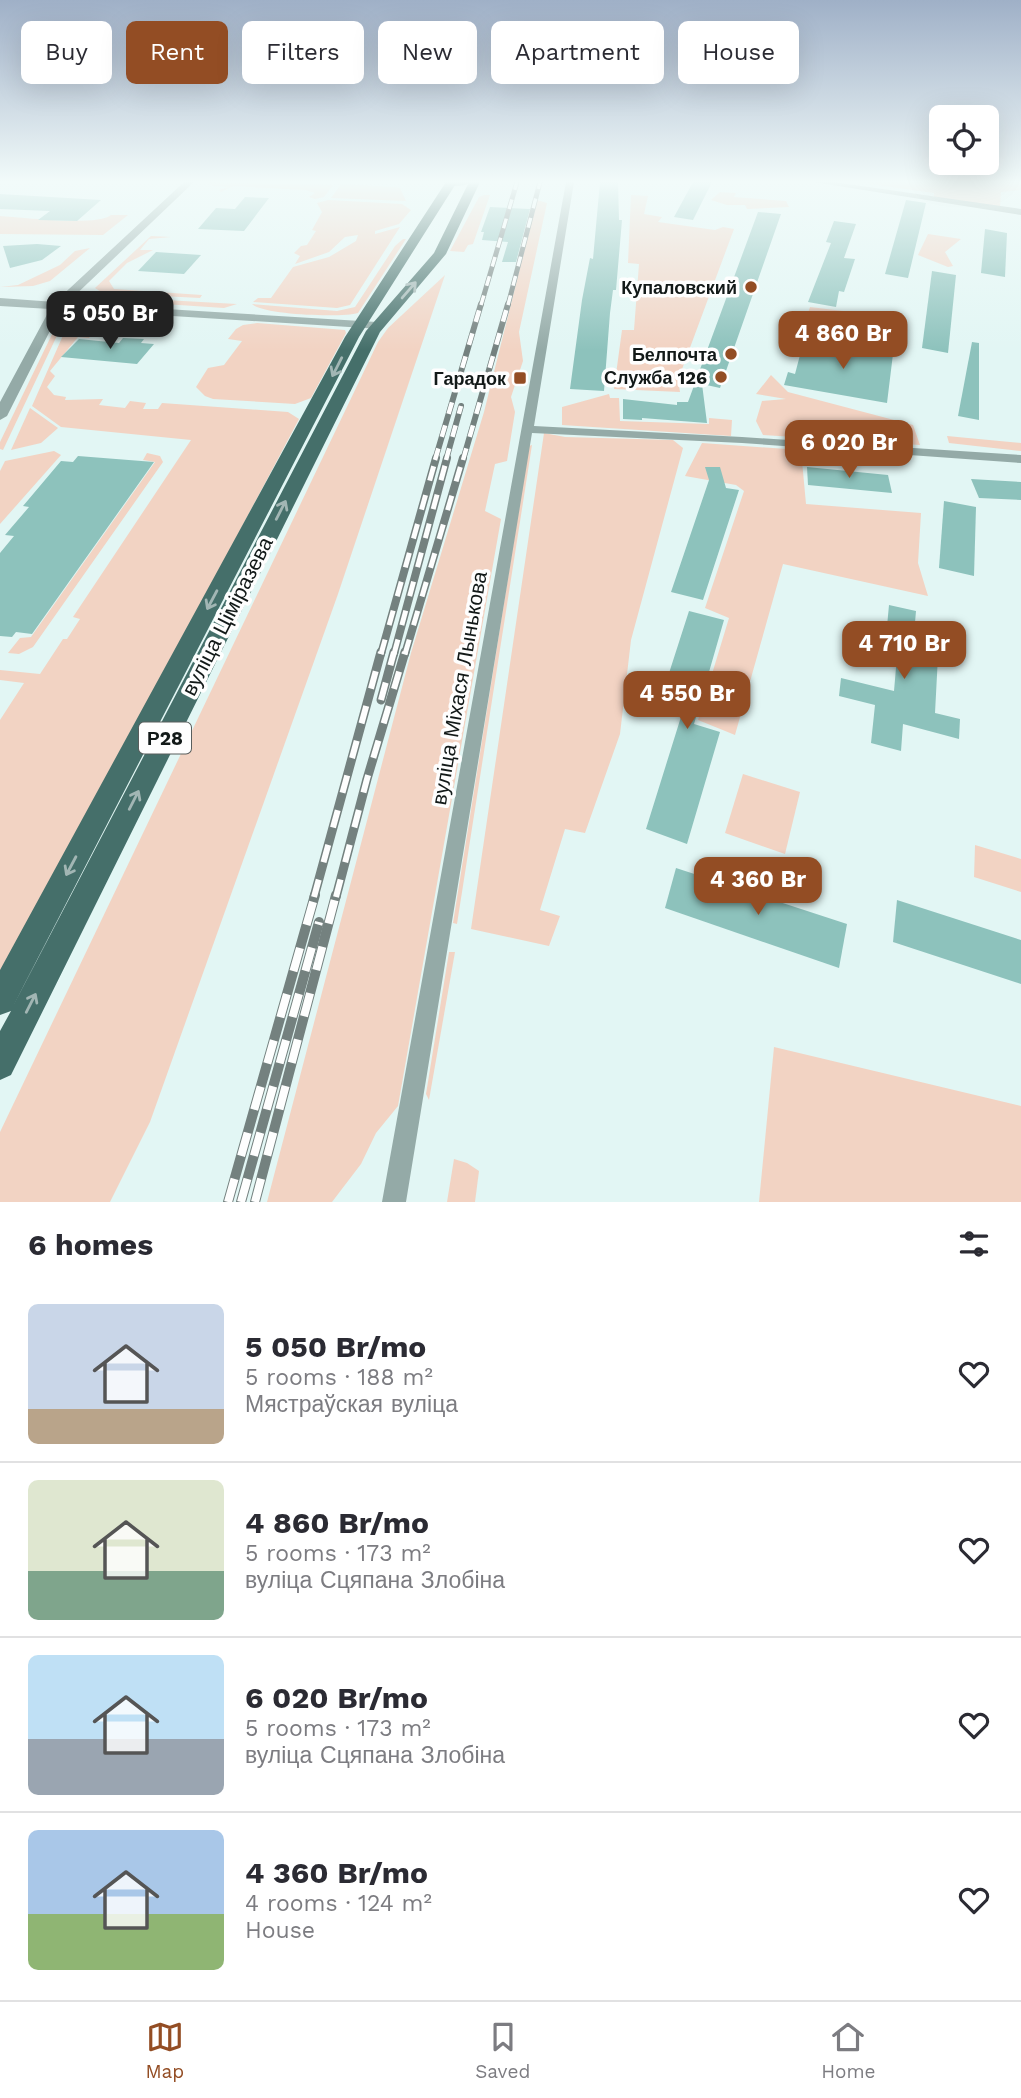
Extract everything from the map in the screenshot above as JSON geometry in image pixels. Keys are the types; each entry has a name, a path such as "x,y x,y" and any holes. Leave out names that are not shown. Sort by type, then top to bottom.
{"main road":[{"name":"вуліца Ціміразева","path":"0,1000 360,324 414,238"},
{"name":"вуліца Ціміразева","path":"0,1064 340,393 377,326 440,254 447,238"}],"street":[{"path":"0,416 46,324 60,304 129,238"},
{"name":"вуліца Міхася Лынькова","path":"394,1202 560,238"},
{"path":"0,302 377,326"},
{"path":"526,429 734,439 1021,459"}],"shaded area":[{"path":"149,238 159,238 149,239 140,250 153,250 127,263 109,281 114,289 202,295 200,298 103,293 95,288"},
{"path":"311,238 344,238 329,252 295,264 300,256 294,253 301,246 307,245"},
{"path":"357,238 393,238 350,305 337,308 253,302 258,298 271,298 293,267 329,257"},
{"path":"457,238 475,238 464,252 450,251"},
{"path":"527,238 539,238 519,332 523,361 511,397 515,412 507,461 495,464 485,511 501,519 398,1106 376,1133 361,1164 332,1202 267,1202 411,653 484,412"},
{"path":"629,238 731,238 678,380 680,392 614,389 622,330 634,330 639,264 628,263"},
{"path":"926,238 961,239 945,252 953,266 948,267 918,255"},
{"path":"406,239 358,313 303,314 271,311 252,304 337,311 355,307 395,246"},
{"path":"90,248 50,281 33,286 0,287 18,285 60,265 75,251"},
{"path":"445,275 338,594 150,1122 110,1202 0,1202 0,1132 378,342 388,328"},
{"path":"111,297 237,304 224,308 104,300"},
{"path":"810,307 843,311 887,325 847,338 802,331"},
{"path":"82,318 125,321 121,326 91,328 85,334 91,335 89,338 78,337 50,371 55,376 47,387 54,395 66,397 65,400 103,399 99,405 125,408 130,401 146,403 143,409 158,409 162,403 288,412 299,419 0,983 0,720 24,683 0,680 0,670 40,674 80,619 73,617 191,440 61,427 32,406 68,324"},
{"path":"257,323 345,330 346,333 311,398 295,404 213,399 205,396 196,387 208,368 224,365 242,341 228,339 236,329"},
{"path":"62,325 3,450 0,449 0,442 55,328"},
{"path":"771,375 788,392 913,425 920,445 763,435 756,421 762,401 786,399 756,394"},
{"path":"609,394 610,398 619,398 620,421 709,424 709,418 732,420 731,436 562,425 562,407"},
{"path":"30,408 58,428 41,443 11,450"},
{"path":"544,433 565,437 673,440 683,448 631,640 620,734 585,833 565,829 540,910 560,916 549,946 471,929"},
{"path":"947,436 1021,443 1021,451 949,443"},
{"path":"702,443 801,450 806,504 921,513 918,563 928,596 783,564 735,735 698,720 729,618 705,608 744,491 736,485 685,476"},
{"path":"532,445 457,924 453,923 529,446"},
{"path":"54,451 61,455 0,524 0,471 5,461"},
{"path":"147,453 160,456 163,462 33,647 19,654 8,653 20,638 31,637 155,462 143,460"},
{"path":"743,774 800,792 785,854 725,833"},
{"path":"975,845 1021,859 1021,892 974,877"},
{"path":"449,952 455,952 429,1100 426,1094"},
{"path":"774,1047 1021,1106 1021,1202 759,1202"},
{"path":"454,1159 479,1171 475,1202 447,1202"}],"building":[{"path":"522,238 516,262 502,262 508,242 482,240"},
{"path":"595,238 620,238 616,290 613,290 610,313 604,391 570,389 582,300 590,258 593,259"},
{"path":"748,238 773,238 720,388 702,384 707,423 623,419 623,399 677,405 677,402 688,402"},
{"path":"827,238 851,238 844,258 855,259 844,292 839,291 836,307 808,302 831,243 826,242"},
{"path":"895,238 918,238 908,278 885,274"},
{"path":"984,238 1007,238 1005,277 981,273"},
{"path":"3,246 61,246 42,260 10,268"},
{"path":"156,252 201,255 184,274 138,271"},
{"path":"932,271 956,275 948,353 922,348"},
{"path":"123,338 144,339 141,343 154,344 137,364 61,357 79,339 119,343"},
{"path":"804,340 893,354 887,403 784,385 788,372 795,374"},
{"path":"972,342 979,343 979,420 958,416"},
{"path":"78,456 154,462 32,634 16,632 12,637 0,636 0,553 14,536 5,535 29,507 23,506 61,461 73,462"},
{"path":"705,467 720,467 726,488 739,490 703,600 671,592 709,480"},
{"path":"807,467 888,475 892,493 808,485"},
{"path":"971,479 1021,482 1021,500 979,498"},
{"path":"944,501 976,507 974,576 939,568"},
{"path":"889,605 916,611 914,634 963,645 962,662 938,656 935,713 960,719 959,739 903,724 901,751 871,743 875,705 839,696 841,678 894,691 897,656 849,645 851,628 886,637"},
{"path":"689,611 724,620 694,724 720,732 687,844 646,829 685,704 661,698"},
{"path":"676,868 847,924 839,968 665,908"},
{"path":"897,900 1021,940 1021,984 893,942"}],"railway":[{"path":"481,305 501,238"},
{"path":"508,305 525,238"},
{"path":"435,460 481,304"},
{"path":"463,460 508,304"},
{"path":"446,460 461,406"},
{"path":"381,654 436,458"},
{"path":"394,654 447,458"},
{"path":"405,654 463,458"},
{"path":"314,897 381,652"},
{"path":"381,700 394,652"},
{"path":"336,897 367,779 405,652"},
{"path":"228,1202 315,895"},
{"path":"255,1202 336,895"},
{"path":"241,1202 319,922"}],"place":[{"name":"Купаловский","path":"751,287"},
{"name":"Белпочта","path":"731,354"},
{"name":"Служба 126","path":"721,377"},
{"name":"Гарадок","path":"520,378"}]}
